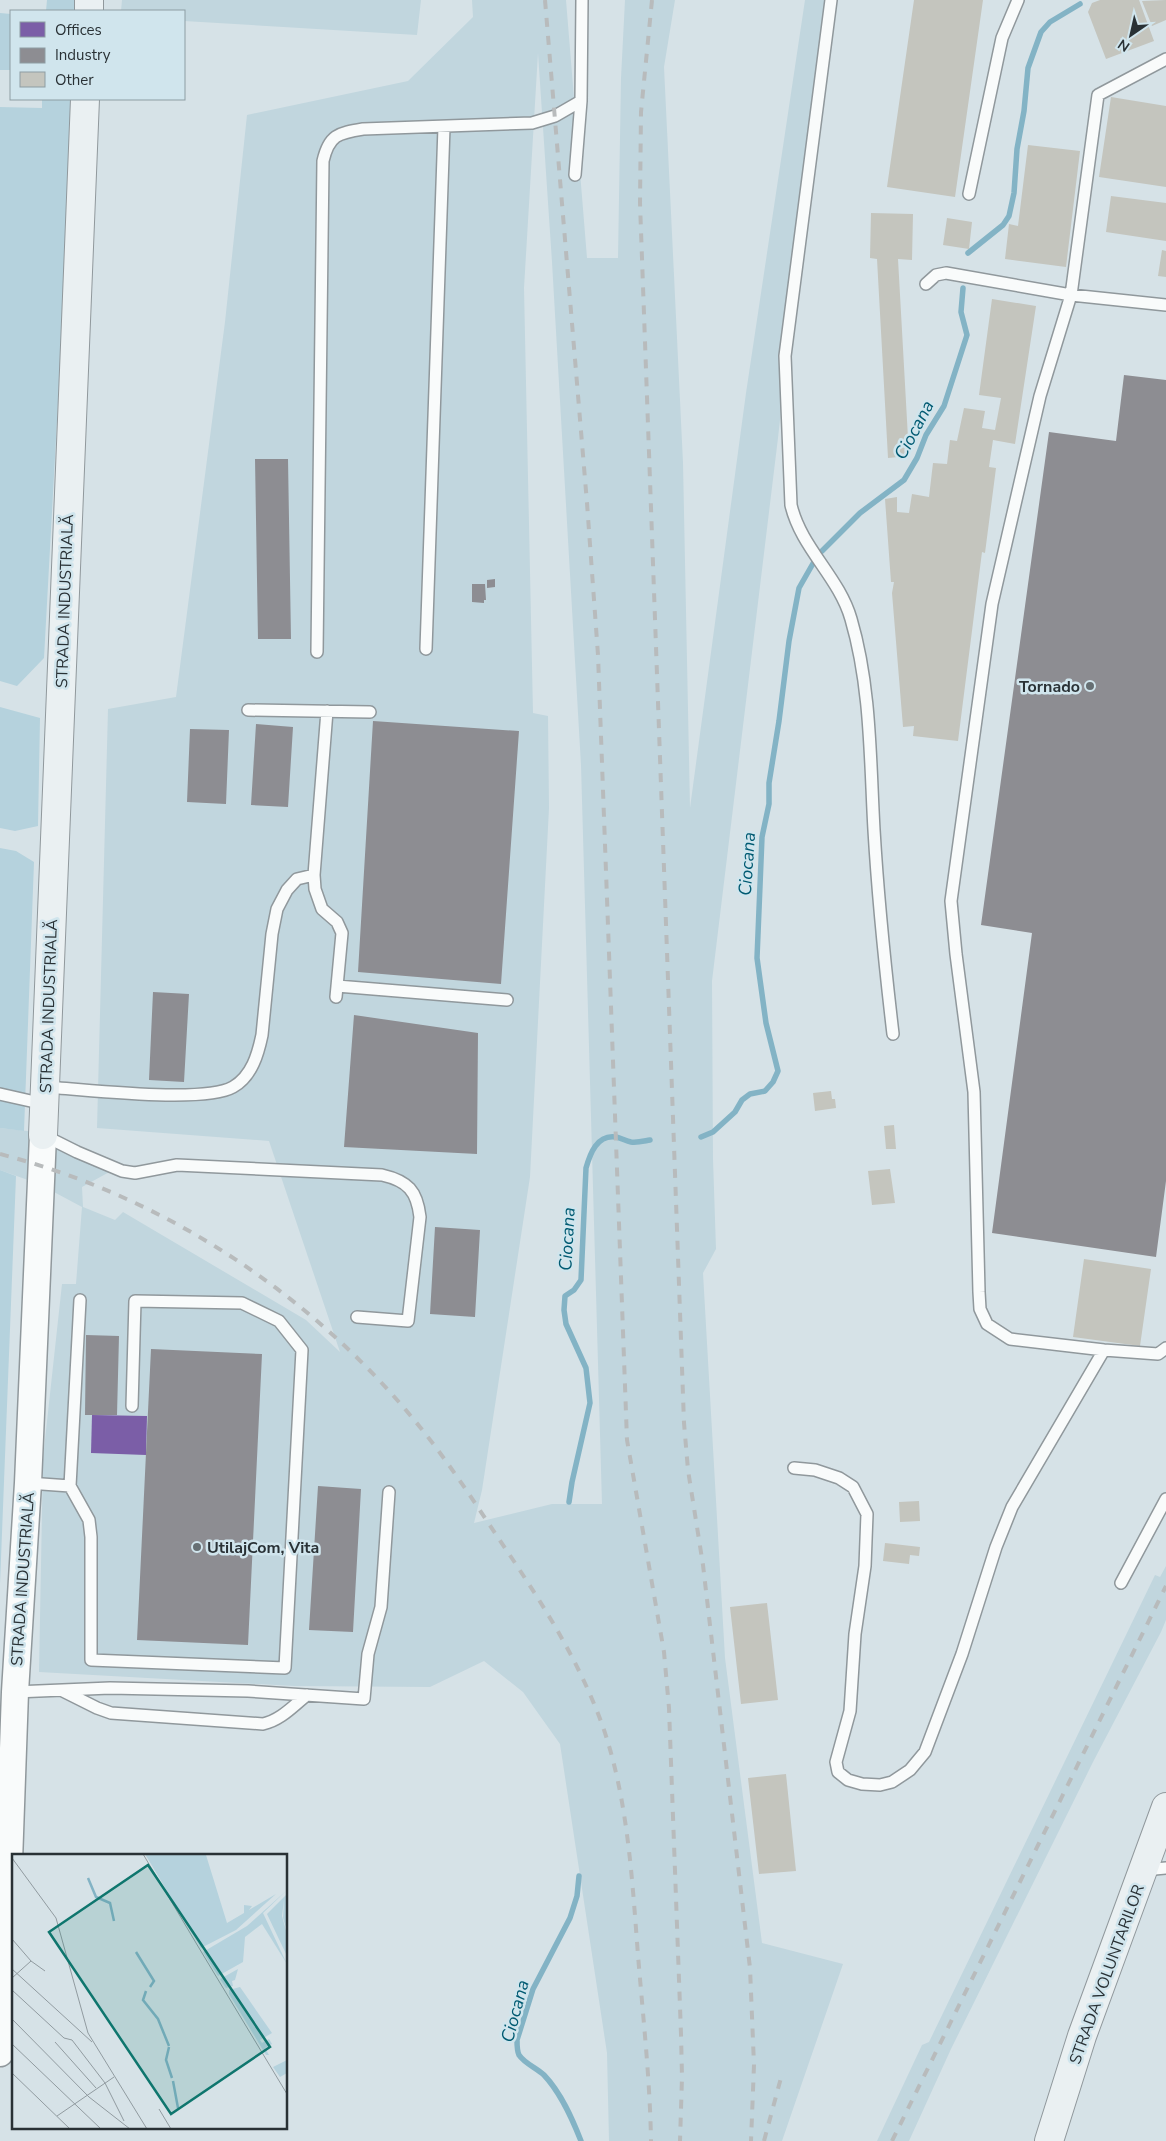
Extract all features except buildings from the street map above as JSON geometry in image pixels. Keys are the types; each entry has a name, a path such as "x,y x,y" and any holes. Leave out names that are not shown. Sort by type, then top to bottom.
{"main road":[{"name":"STRADA INDUSTRIALĂ","path":"42,1135 85,100"},
{"name":"STRADA VOLUNTARILOR","path":"1049,2141 1082,2036 1155,1869 1166,1807"}],"street":[{"name":"STRADA INDUSTRIALĂ","path":"0,2054 5,1975 16,1692 28,1483 42,1135"}],"lane":[{"path":"575,175 581,101 582,0"},
{"path":"831,0 784,356 791,505 804,540 840,593 851,618 866,687 879,914 893,1034"},
{"path":"969,194 1002,38 1018,0"},
{"path":"1166,59 1098,95 1070,295 1040,396 992,604 951,901 974,1092 980,1309 987,1324 1010,1339 1158,1354 1166,1348"},
{"path":"317,652 323,161 326,150 336,136 345,132 362,129 532,123 555,116 581,101"},
{"path":"426,649 444,127"},
{"path":"926,284 936,275 946,273 1070,295 1166,305"},
{"path":"248,710 370,712"},
{"path":"328,711 314,875 315,889 322,909 337,922 342,933 337,992 507,1000"},
{"path":"44,1095 206,1095 221,1092 234,1086 253,1065 259,1050 277,909 287,890 297,879 314,875"},
{"name":"STRADA INDUSTRIALĂ","path":"0,1094 44,1095"},
{"path":"42,1135 109,1166 135,1173 176,1165 382,1175 397,1178 413,1192 419,1204 420,1217 408,1321 357,1317"},
{"path":"80,1300 70,1486 89,1520 91,1660 285,1668 302,1350 279,1321 242,1303 135,1301 132,1406"},
{"path":"794,1468 816,1470 839,1478 853,1488 867,1514 865,1566 856,1624 850,1711 836,1762 838,1772 848,1780 862,1784 880,1785 892,1782 910,1770 925,1752 962,1654 996,1547 1012,1507 1104,1350"},
{"path":"28,1483 70,1486"},
{"path":"16,1692 110,1688 307,1695 364,1699 368,1654 381,1607 389,1492"},
{"path":"1120,1583 1166,1499"},
{"path":"62,1690 97,1708 111,1712 263,1724 273,1722 307,1695"}],"shaded area":[{"path":"47,0 74,0 74,10 46,10"},
{"path":"122,0 421,0 417,35 185,21 185,10 121,10"},
{"path":"472,0 566,0 587,258 618,258 621,78 625,0 675,0 664,67 683,463 690,808 746,393 805,0 834,0 811,135 778,438 712,981 713,1159 716,1249 703,1273 725,1658 762,1943 843,1964 782,2141 609,2141 607,2053 560,1744 523,1692 484,1661 430,1687 294,1686 39,1672 43,1458 62,1284 76,1284 82,1207 39,1184 0,1170 0,1128 36,1132 77,1144 113,1170 82,1187 83,1207 115,1220 123,1212 306,1320 340,1352 269,1141 97,1128 108,709 176,697 225,322 247,115 408,81 473,17","holes":["538,53 581,765 602,1504 552,1504 474,1523 482,1490 530,1177 549,808 548,716 533,713 524,288"]},
{"path":"0,13 10,14 10,70 0,70"},
{"path":"42,100 72,100 69,201 44,658 17,686 0,681 0,107 42,108"},
{"path":"0,707 40,718 38,826 15,831 0,828"},
{"path":"0,848 16,851 34,862 24,1131 0,1128"},
{"path":"0,1170 16,1176 0,1584"},
{"path":"1166,1566 1166,1620 1161,1632 1093,1762 951,2049 909,2141 877,2141 922,2045 929,2042 1155,1575 1160,1577"}],"waterway":[{"name":"Ciocana","path":"968,253 1003,225 1009,216 1014,193 1017,149 1024,111 1028,68 1041,32 1050,22 1080,4"},
{"name":"Ciocana","path":"822,551 860,513 904,480 917,458 926,435 944,406 967,335 961,312 963,288"},
{"name":"Ciocana","path":"701,1137 713,1132 735,1112 742,1100 750,1094 765,1091 773,1082 778,1071 766,1023 757,958 762,837 769,804 769,783 789,641 799,588 815,560"},
{"name":"Ciocana","path":"569,1502 590,1403 586,1368 566,1324 564,1310 565,1296 574,1290 581,1280 586,1168 595,1146 604,1139 616,1137 629,1142 650,1140"},
{"name":"Ciocana","path":"579,1876 577,1896 570,1918 533,1989 517,2042 519,2055 544,2075 556,2090 570,2115 581,2141"}],"railway":[{"path":"545,0 598,655 627,1440 664,1652 669,1708 681,2034 680,2141"},
{"path":"652,0 641,112 640,203 684,1423 688,1470 703,1565 750,1968 754,2065 751,2141"},
{"path":"0,1154 60,1172 118,1195 175,1223 228,1255 280,1291 328,1331 373,1374 415,1421 458,1477 556,1628 582,1676 603,1727 618,1783 628,1840 648,2071 651,2141"},
{"path":"892,2141 1166,1586"},
{"path":"764,2141 782,2074"}],"place":[{"name":"Tornado","path":"1090,686"},
{"name":"UtilajCom, Vita","path":"197,1547"}]}
